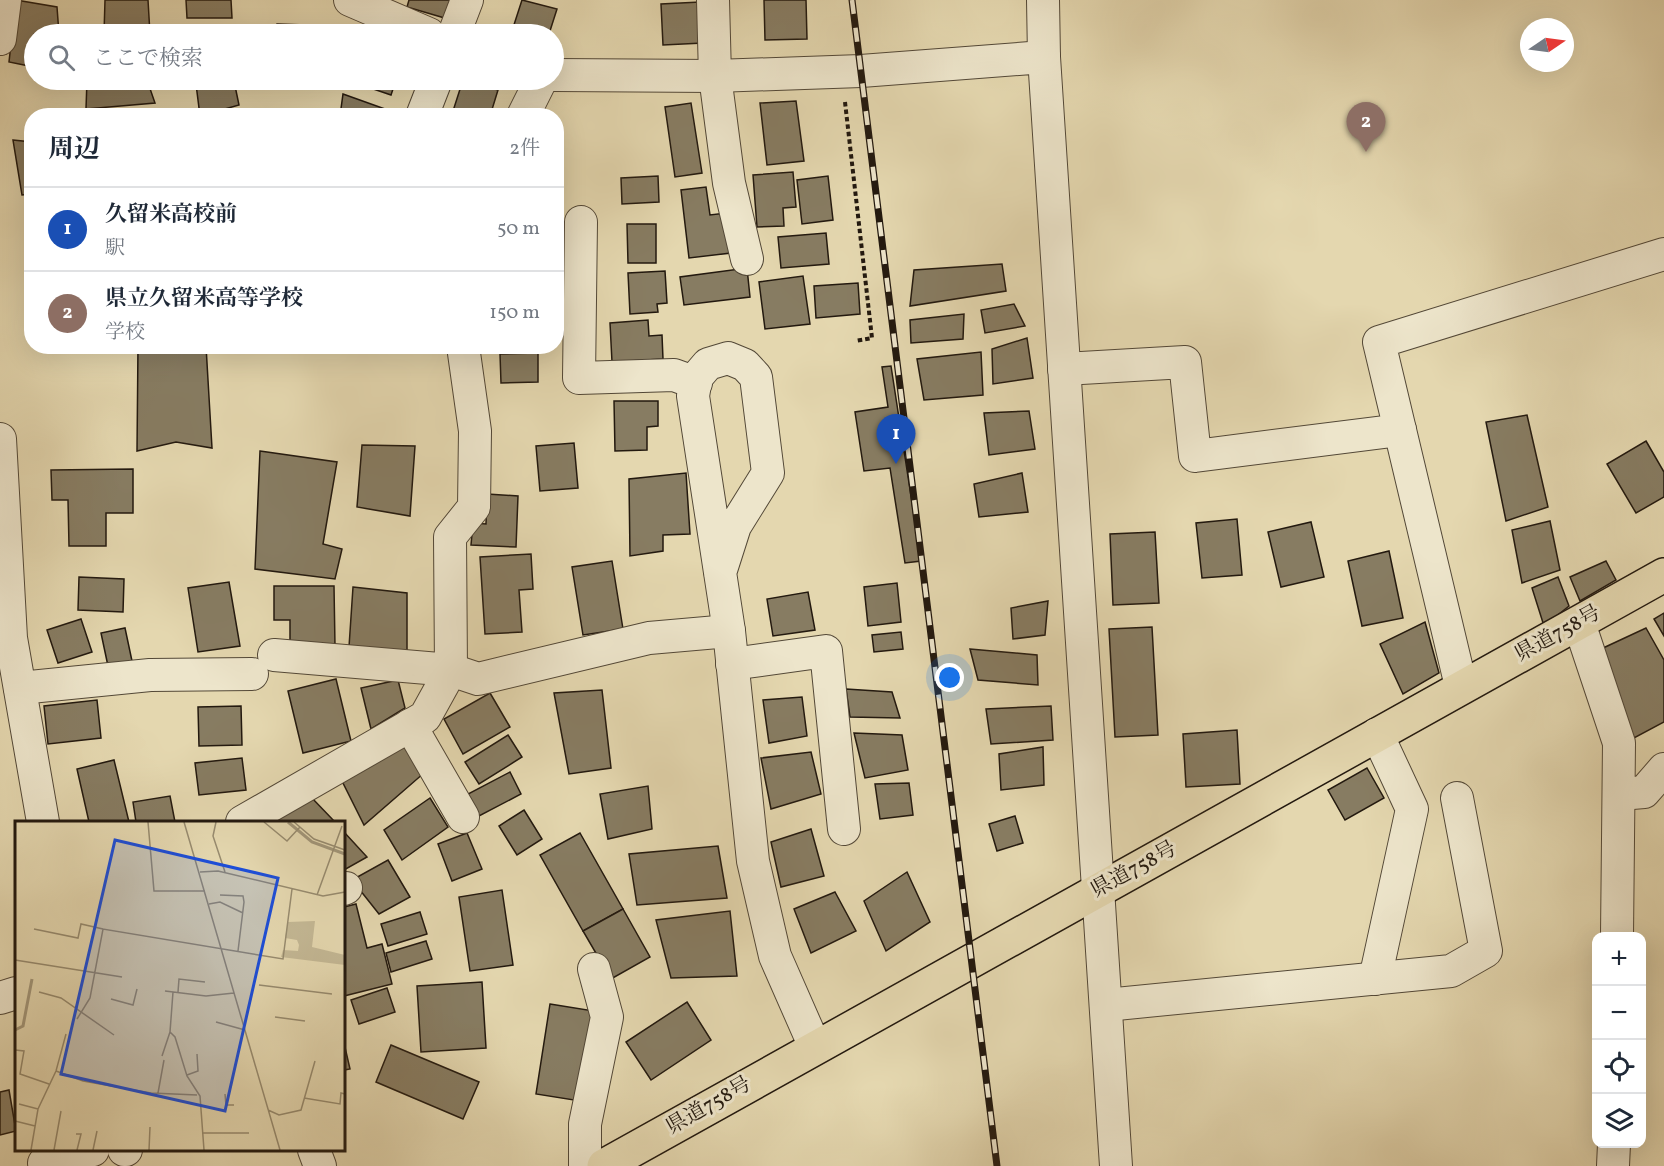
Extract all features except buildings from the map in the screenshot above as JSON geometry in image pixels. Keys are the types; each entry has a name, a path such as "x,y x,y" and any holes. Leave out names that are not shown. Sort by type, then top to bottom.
{"main road":[{"name":"県道758号","path":"604,1166 1461,686 1664,575"}],"street":[{"path":"0,39 5,0"},
{"path":"350,0 405,24"},
{"path":"458,24 467,0"},
{"path":"713,0 715,76 729,183 747,259"},
{"path":"1043,0 1044,57 1116,1166"},
{"path":"564,75 715,76 842,72 1044,57"},
{"path":"425,108 432,90"},
{"path":"527,108 536,90"},
{"path":"581,222 579,378 674,375 696,383"},
{"path":"1461,686 1379,342 1664,254"},
{"path":"244,821 425,717 451,670 450,537 474,507 476,431 464,354"},
{"path":"720,573 735,526 768,473 756,377 745,365 728,358 708,364 696,383 693,396 720,573 729,632 753,861 775,956 815,1047"},
{"path":"1064,369 1185,362 1195,456 1400,430"},
{"path":"0,439 11,638 43,821"},
{"path":"1579,623 1618,743 1620,794 1617,932"},
{"path":"20,688 263,665 451,670 478,679 650,638 729,632"},
{"path":"732,664 826,651 844,829"},
{"path":"410,725 463,817"},
{"path":"1375,979 1412,809 1377,734"},
{"path":"1620,794 1644,792 1664,769"},
{"path":"1106,1005 1451,971 1486,951 1457,798"},
{"path":"585,1166 585,1124 607,1017 594,969"},
{"path":"0,998 15,993"},
{"path":"1613,1166 1614,1148"},
{"path":"45,1166 44,1164 86,1151"},
{"path":"315,1151 320,1166"}],"path":[{"path":"842,72 872,338 855,341"}],"railway":[{"path":"852,0 997,1166"}],"place":[{"name":"県立久留米高等学校","path":"1366,152"},
{"name":"久留米高校前","path":"896,464"}]}
